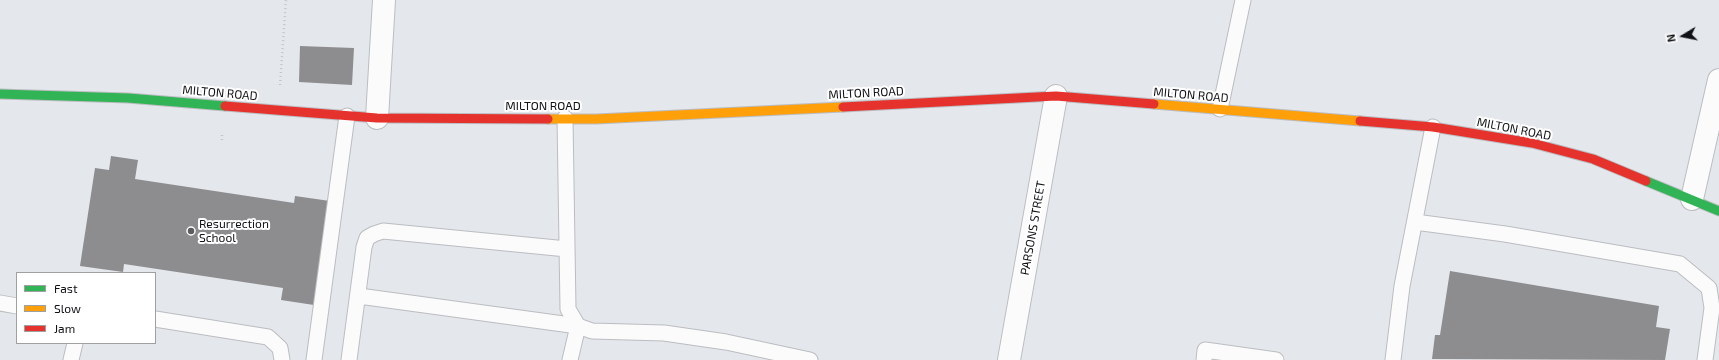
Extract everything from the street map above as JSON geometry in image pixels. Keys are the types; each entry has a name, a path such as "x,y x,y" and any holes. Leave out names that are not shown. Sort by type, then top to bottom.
{"street":[{"path":"378,118 384,0"},
{"path":"1692,198 1719,80"},
{"name":"MILTON ROAD","path":"0,94 128,98 378,118 596,119 1056,96 1433,127 1532,143 1594,159 1692,198 1719,211"},
{"name":"PARSONS STREET","path":"1009,360 1056,96"}],"lane":[{"path":"1220,109 1243,0"},
{"path":"314,360 347,116"},
{"path":"565,118 568,309 578,326 570,360"},
{"path":"1393,360 1402,286 1433,127"},
{"path":"1415,222 1505,234 1680,264 1710,288 1712,308 1710,356"},
{"path":"349,360 359,296 364,247 367,238 383,231 568,249"},
{"path":"359,296 578,326 592,331 664,333 726,342 810,360"},
{"path":"0,303 16,306"},
{"path":"156,319 268,337 280,348 282,360"},
{"path":"71,360 75,344"},
{"path":"1205,355 1276,360"}],"path":[{"path":"280,91 286,0"},
{"path":"222,140 223,105"}],"building":[{"path":"300,46 354,48 352,85 299,82"},
{"path":"111,156 138,160 135,179 294,203 295,196 330,201 314,305 281,300 283,288 124,264 123,272 80,266 95,168 109,170"},
{"path":"1450,271 1659,306 1656,327 1670,329 1665,360 1432,359 1435,335 1440,335"}],"traffic: fast":[{"path":"0,94 128,98 225,106"},
{"path":"1646,181 1719,211"}],"traffic: slow":[{"path":"1154,104 1360,121"},
{"path":"548,119 596,119 843,107"}],"traffic: jam":[{"path":"843,107 1056,96 1154,104"},
{"path":"225,106 377,118 548,119"},
{"path":"1360,121 1433,127 1532,143 1593,159 1646,181"}],"place":[{"name":"Resurrection School","path":"191,231"}]}
